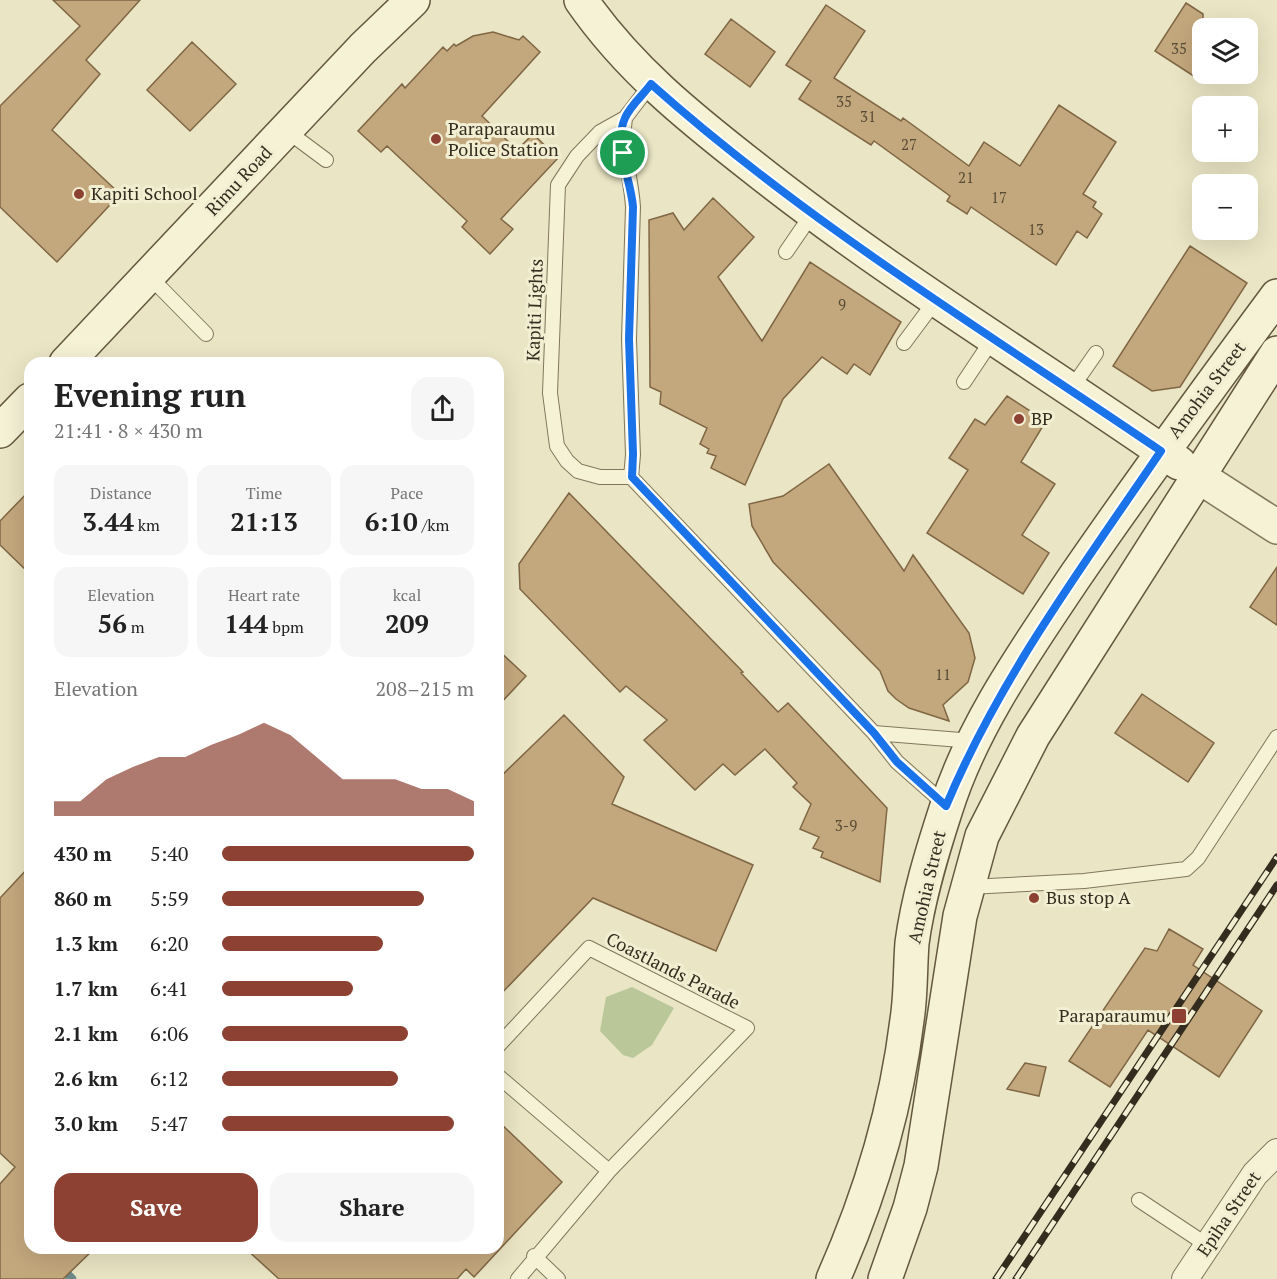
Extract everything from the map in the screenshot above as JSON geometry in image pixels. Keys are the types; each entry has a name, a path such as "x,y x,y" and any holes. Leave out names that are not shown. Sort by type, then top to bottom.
{"main road":[{"name":"Rimu Road","path":"72,357 413,0"},
{"path":"581,0 603,32 651,84 812,214 992,340 1071,389 1277,527"},
{"name":"Amohia Street","path":"833,1279 864,1205 885,1139 907,1021 913,941 929,866 946,806 975,741 1034,637 1161,451 1277,296"},
{"name":"Amohia Street","path":"884,1273 910,1208 925,1145 952,962 966,887 982,836 1023,752 1277,353"},
{"path":"0,430 24,406"}],"street":[{"name":"Epiha Street","path":"1185,1279 1255,1174 1277,1152"}],"lane":[{"name":"Kapiti Lights","path":"632,477 600,477 571,466 556,446 550,393 558,185 577,156 600,132 625,118 651,84"},
{"path":"625,118 623,153 632,188 633,207 629,339 632,477 874,733 897,762 946,806"},
{"path":"287,131 326,160"},
{"path":"786,252 812,214"},
{"path":"150,277 206,334"},
{"path":"904,343 936,300"},
{"path":"964,382 992,340"},
{"path":"1071,389 1096,353"},
{"path":"874,733 975,741"},
{"path":"966,887 1095,880 1186,869 1198,858 1277,737"},
{"name":"Coastlands Parade","path":"504,1040 589,948 747,1028 609,1171 534,1256 518,1279"},
{"path":"504,1081 609,1171"},
{"path":"1139,1200 1207,1245"},
{"path":"534,1256 558,1279"}],"green space":[{"path":"632,987 674,1008 652,1045 633,1058 623,1055 600,1031 606,997"}],"building":[{"path":"53,0 140,0 86,60 100,74 52,130 120,194 57,262 0,207 0,106 80,26"},
{"path":"1186,3 1203,14 1203,18 1192,18 1192,75 1155,51"},
{"path":"826,5 865,31 834,78 901,121 903,118 969,166 984,142 1020,166 1059,105 1116,142 1083,194 1096,202 1093,207 1102,214 1087,238 1077,231 1056,265 971,207 967,214 947,201 950,196 874,141 871,145 799,99 811,81 786,65"},
{"path":"731,19 775,52 750,87 705,54"},
{"name":"Paraparaumu Police Station","path":"493,32 519,40 523,36 540,52 482,116 517,150 533,134 558,158 501,219 513,229 490,254 462,227 467,221 387,146 381,152 358,131 402,84 405,88 443,47 447,51 454,44 456,46 473,36"},
{"path":"192,42 236,84 190,131 147,90"},
{"path":"713,198 754,237 718,277 762,341 810,262 901,322 870,375 854,364 847,374 822,357 783,399 745,485 711,468 716,456 707,453 709,449 700,444 707,428 660,404 661,392 650,387 649,220 673,213 684,230"},
{"path":"1190,246 1247,283 1180,387 1152,391 1113,366"},
{"path":"1007,396 1046,421 1021,462 1055,484 1022,535 1049,553 1023,594 927,533 968,470 949,458 975,419 985,425"},
{"path":"829,464 904,571 913,555 969,633 975,658 968,682 943,705 949,721 909,708 896,699 888,691 880,671 773,562 752,526 749,504 783,496"},
{"path":"569,493 743,672 741,673 778,712 788,703 887,808 880,882 821,857 823,852 813,848 819,837 800,829 811,804 793,787 797,783 765,749 735,775 723,764 695,790 644,740 667,720 626,686 620,692 520,589 519,564"},
{"path":"24,496 24,568 0,545 0,521"},
{"path":"1277,567 1277,625 1250,607"},
{"path":"504,656 526,676 504,700"},
{"path":"1142,694 1214,743 1188,782 1115,733"},
{"path":"564,715 624,777 612,804 753,865 716,951 593,898 504,991 504,773"},
{"path":"24,872 24,1254 89,1254 63,1279 0,1279 0,1184 15,1167 0,1153 0,898"},
{"path":"1169,929 1203,949 1193,965 1262,1011 1219,1077 1148,1030 1110,1087 1069,1061 1145,948 1157,951"},
{"path":"1025,1063 1046,1067 1039,1096 1007,1089"},
{"path":"504,1127 562,1182 504,1245"},
{"path":"252,1254 495,1254 474,1277 466,1269 457,1279 279,1279"}],"waterway":[{"path":"68,1275 72,1279"}],"railway":[{"path":"996,1279 1277,857"},
{"path":"1016,1279 1277,885"}],"place":[{"name":"Paraparaumu Police Station","path":"436,139"},
{"name":"Kapiti School","path":"79,194"},
{"name":"BP","path":"1019,419"},
{"name":"Bus stop A","path":"1034,898"},
{"name":"Paraparaumu","path":"1179,1016"}],"route":[{"path":"651,84 812,214 992,340 1071,389 1161,451 1034,637 975,741 946,806 897,762 874,733 632,477 629,339 633,207 632,188 623,153 622,137 625,118 651,84"}]}
